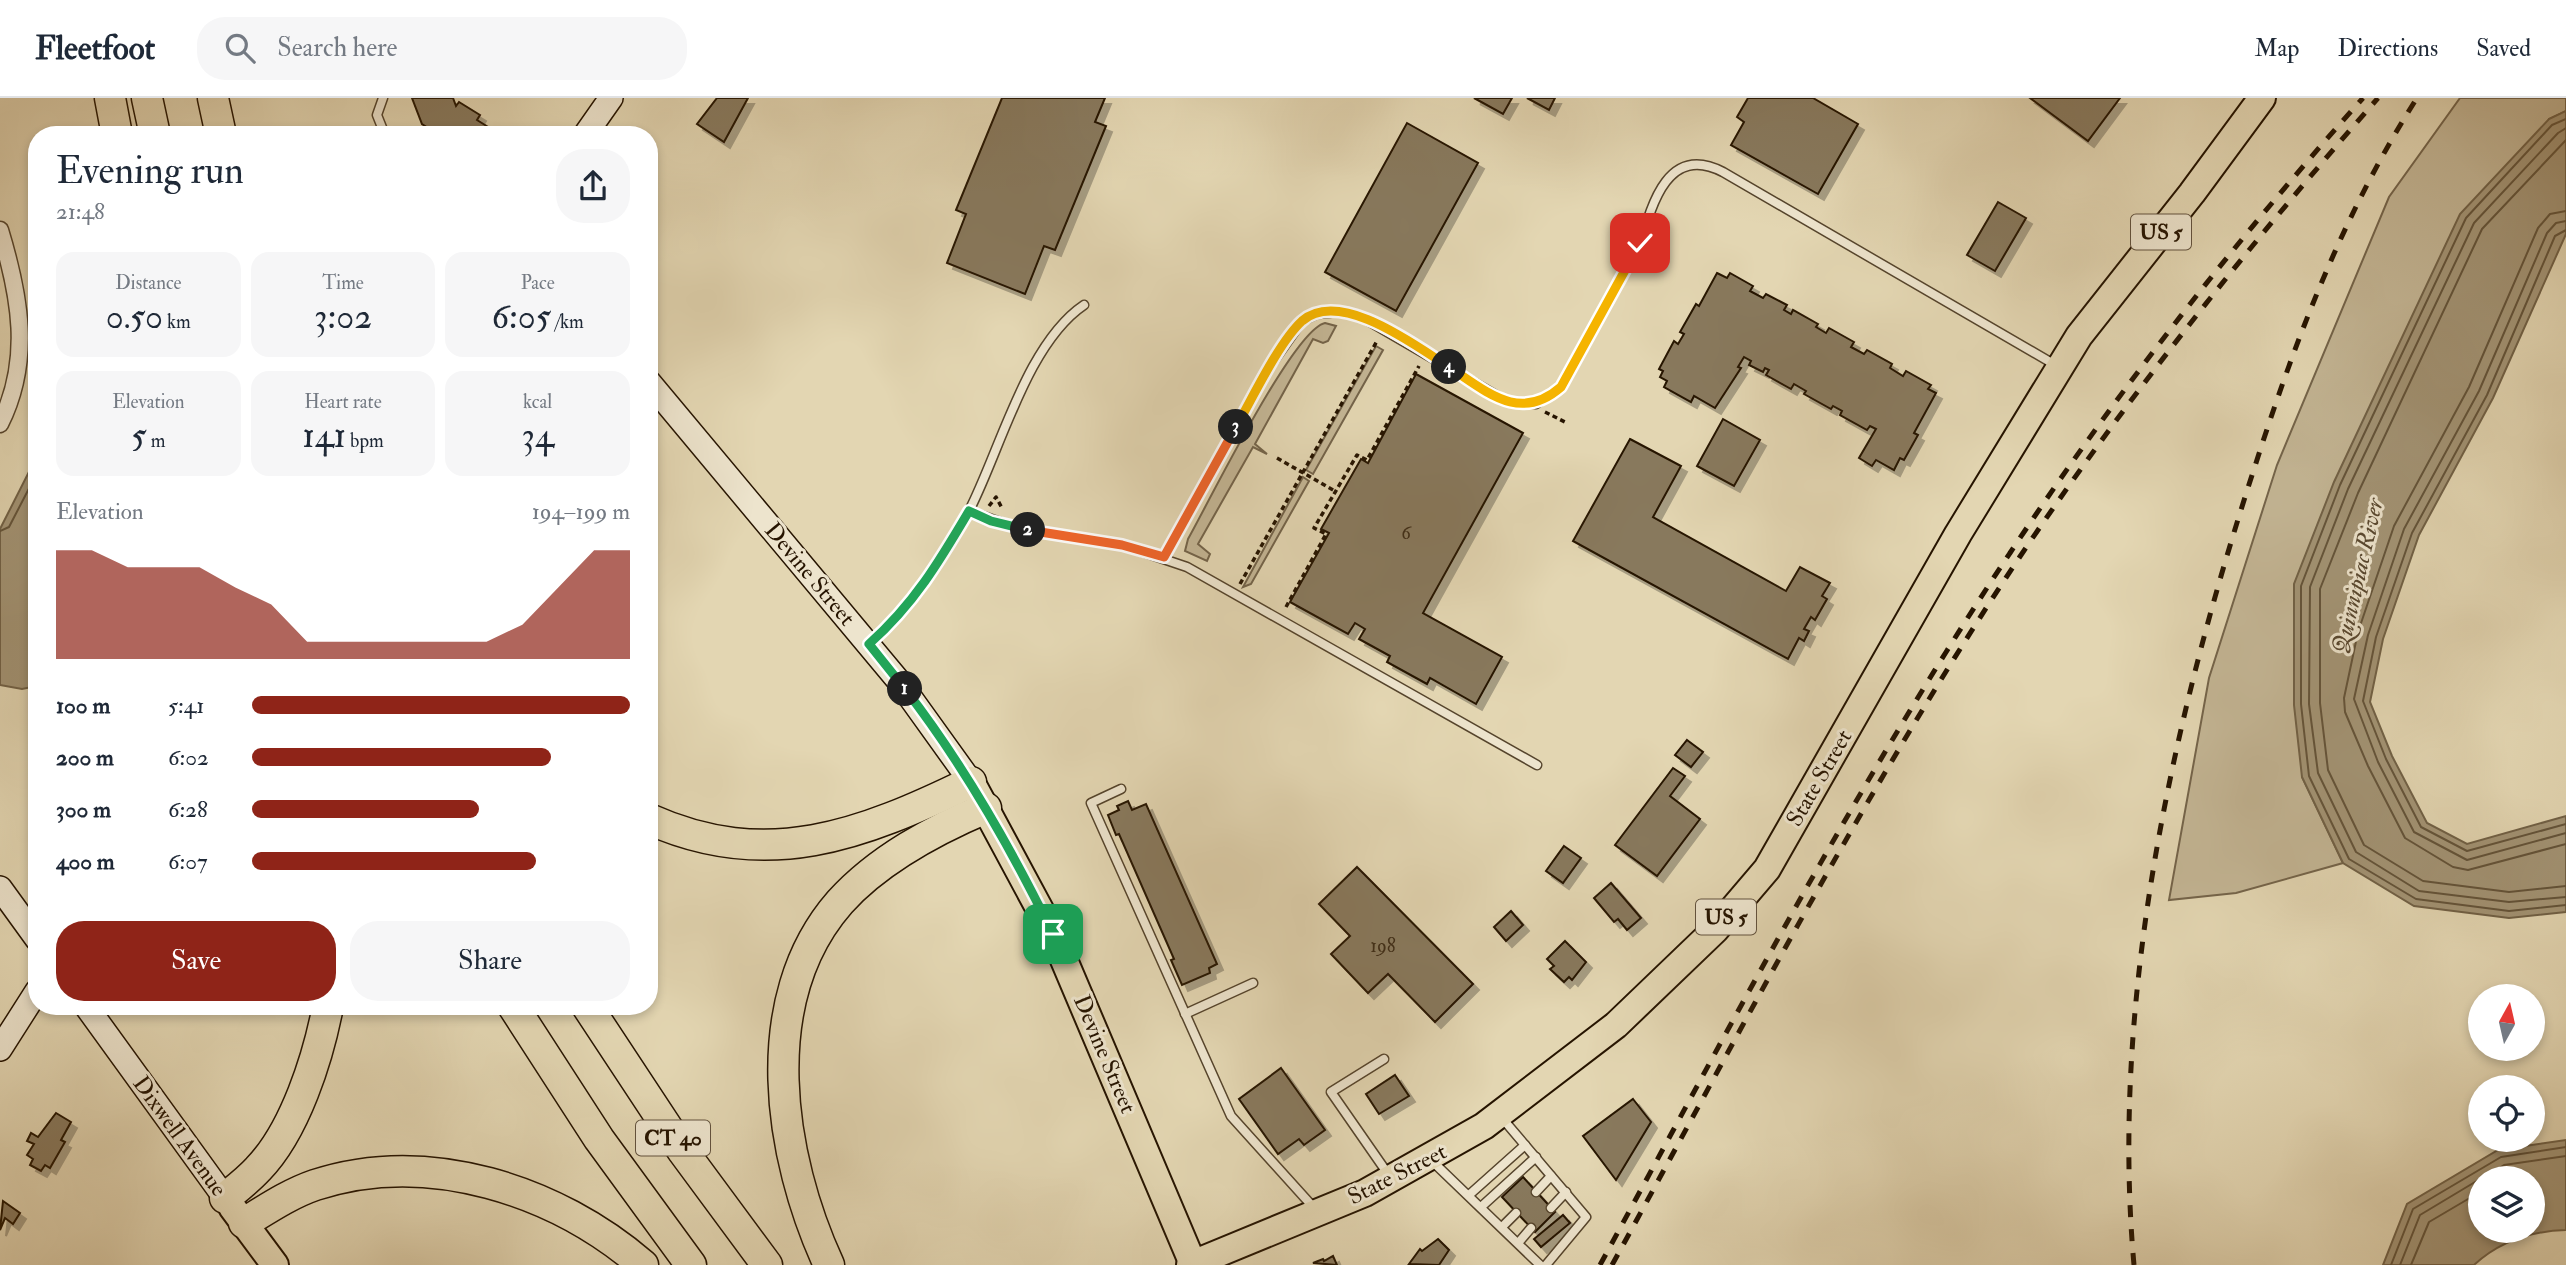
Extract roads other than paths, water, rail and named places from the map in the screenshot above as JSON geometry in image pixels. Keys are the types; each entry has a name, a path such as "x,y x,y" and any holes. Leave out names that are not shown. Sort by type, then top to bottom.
{"highway":[{"path":"110,98 115,126"},
{"path":"147,98 153,126"},
{"path":"213,98 219,126"},
{"path":"658,822 713,841 749,845 803,844 873,825 971,782"},
{"path":"829,1265 806,1210 785,1106 785,1042 798,978 820,929 853,889 906,849 949,824 986,808"},
{"path":"225,1198 260,1167 291,1116 312,1066 326,1015"},
{"name":"CT 40","path":"519,1015 599,1139 691,1265"},
{"name":"CT 40","path":"593,1015 682,1150 766,1265"},
{"path":"244,1223 278,1202 331,1181 389,1173 446,1175 507,1188 563,1209 596,1228 643,1265"}],"main road":[{"path":"591,126 611,98"},
{"name":"State Street","path":"1192,1265 1319,1213 1392,1179 1430,1159 1499,1115 1570,1063 1651,995 1715,930 1767,869 1958,534 2059,367 2086,327 2192,194 2262,98"},
{"name":"Devine Street","path":"658,393 869,644 917,705 971,782 1053,934 1192,1265"},
{"path":"0,888 28,927"},
{"path":"0,1049 28,1005"},
{"name":"Dixwell Avenue","path":"93,1015 275,1265"}],"street":[{"path":"0,230 15,281 22,356 0,424"}],"lane":[{"path":"381,126 377,115 383,98"},
{"path":"1164,557 1268,369 1303,321 1317,314 1337,312 1358,315 1506,401 1536,404 1561,387 1640,243 1665,182 1682,167 1705,165 1723,172 2059,367"},
{"path":"869,644 895,620 925,585 969,511 990,458 1041,353 1065,318 1084,306"},
{"path":"969,511 1017,528 1122,545 1164,557 1278,618 1537,765"},
{"path":"1121,789 1091,803 1231,1116 1319,1213"},
{"path":"1185,1014 1254,983"},
{"path":"1384,1059 1331,1092 1392,1179"},
{"path":"1499,1115 1586,1216 1546,1265"},
{"path":"1469,1195 1525,1145"},
{"path":"1481,1207 1536,1157"},
{"path":"1430,1159 1519,1241 1540,1265"},
{"path":"1536,1192 1551,1176"},
{"path":"1551,1208 1566,1192"},
{"path":"1503,1226 1516,1213"},
{"path":"1519,1241 1531,1228"}],"water":[{"name":"Quinnipiac River","path":"2566,111 2566,234 2493,398 2419,535 2383,639 2370,702 2392,756 2427,823 2467,844 2566,816 2566,912 2509,918 2414,906 2343,863 2302,777 2294,705 2294,584 2334,482 2460,214 2549,119"},
{"path":"28,474 28,688 22,689 0,685 0,529"},
{"path":"2566,1140 2566,1230 2545,1233 2545,1166 2471,1166 2495,1152 2545,1152 2545,1143"},
{"path":"2468,1168 2468,1243 2507,1243 2474,1265 2383,1265 2407,1204"}],"railway":[{"path":"1600,1265 1848,815 1954,639 2010,553 2050,493 2178,319 2315,152 2363,98"},
{"path":"1612,1265 1858,818 1910,730 2019,558 2103,438 2191,322 2378,98"},
{"path":"2134,1265 2129,1165 2131,1064 2140,962 2174,759 2198,659 2255,466 2305,323 2344,231 2391,141 2417,98"}]}
